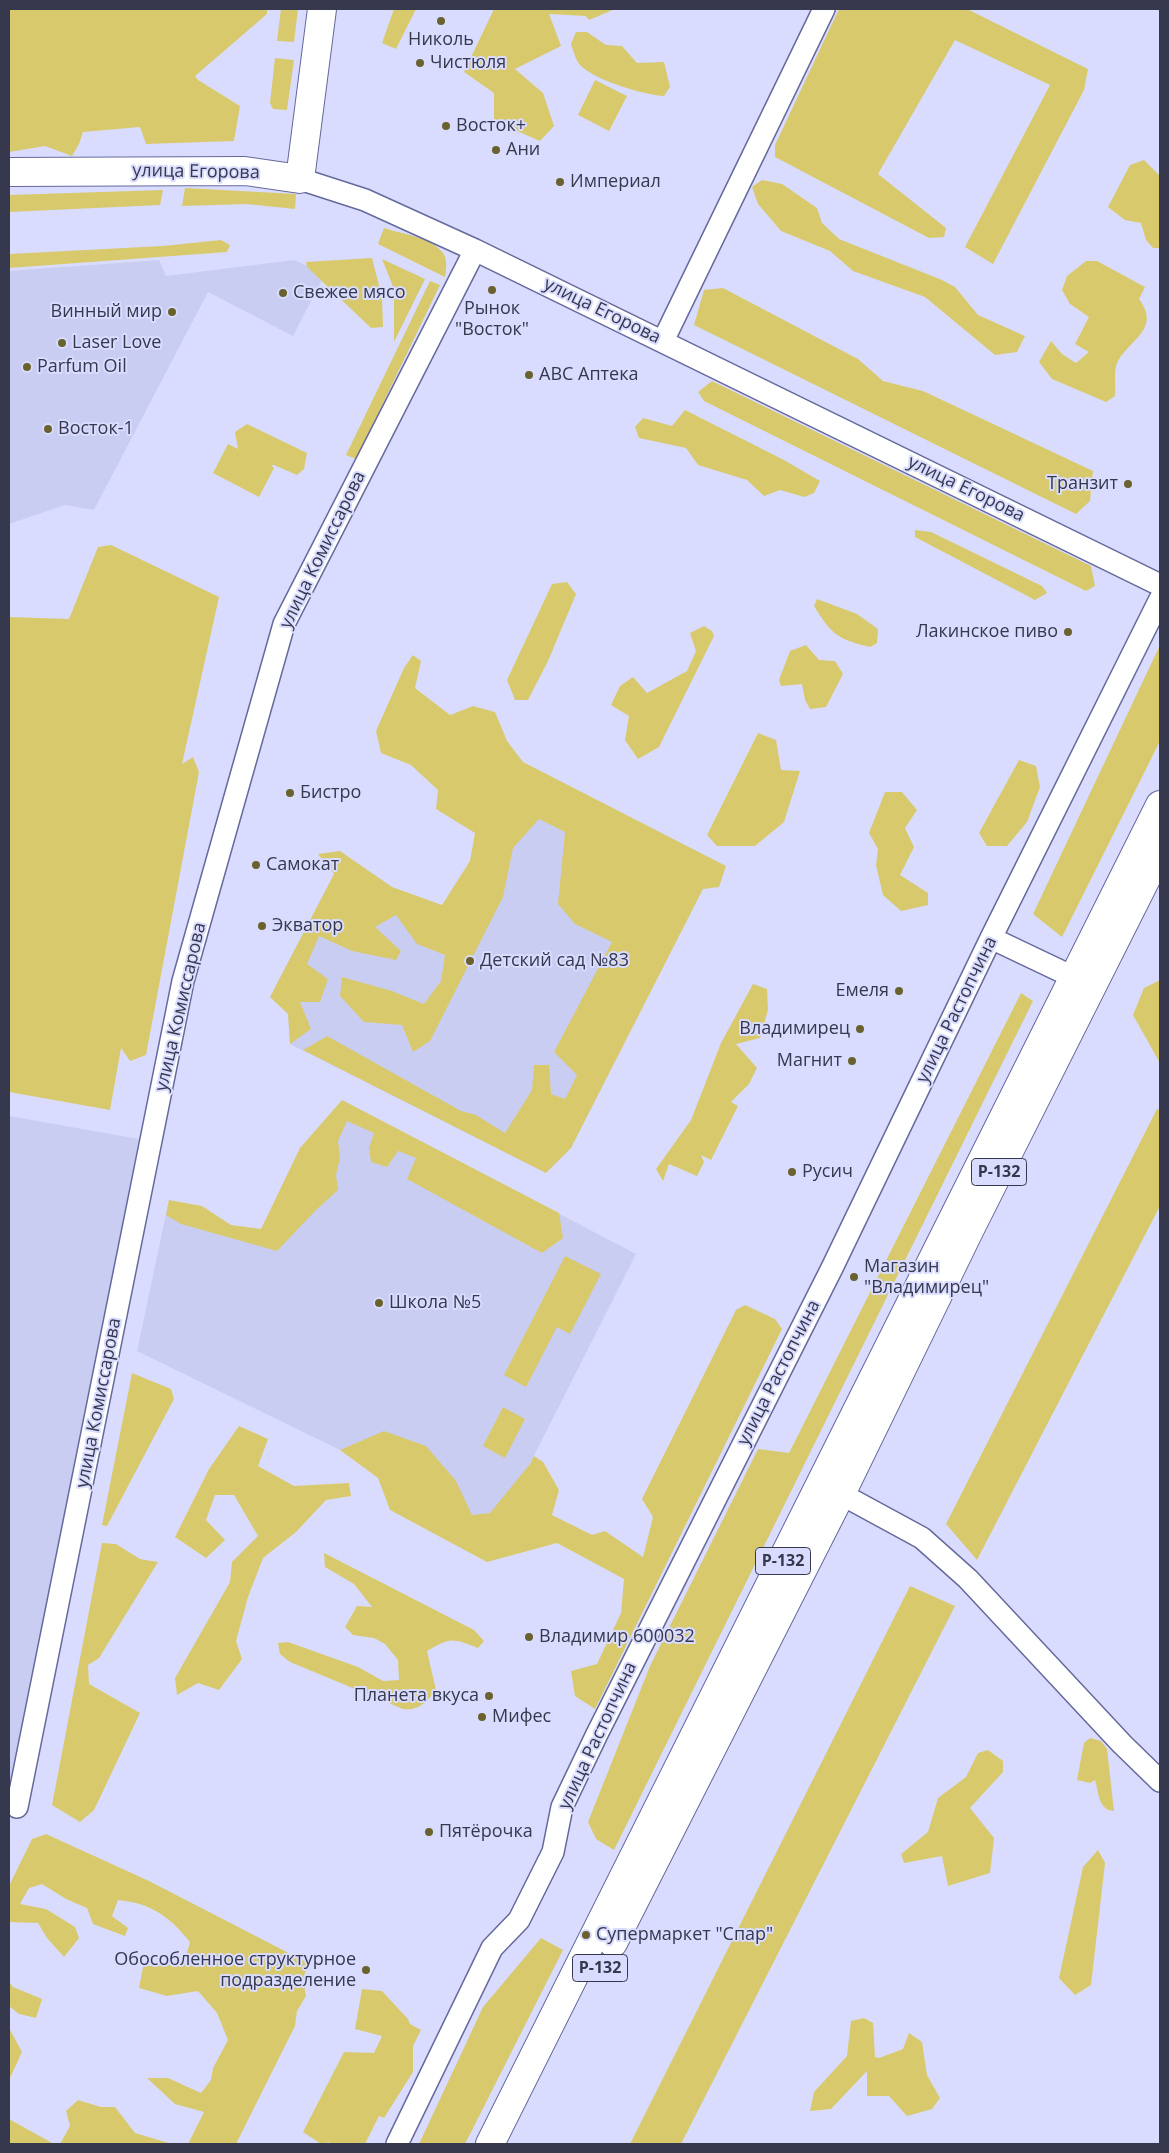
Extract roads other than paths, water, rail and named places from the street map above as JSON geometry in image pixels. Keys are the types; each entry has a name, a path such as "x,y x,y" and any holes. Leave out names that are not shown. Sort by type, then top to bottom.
{"main road":[{"path":"300,179 322,9"},
{"name":"улица Егорова","path":"9,172 245,171 300,179"},
{"name":"Р-132","path":"490,2144 1160,805"},
{"name":"Р-132","path":"512,2144 840,1494 970,1229 1160,851"}],"street":[{"path":"663,341 824,9"},
{"name":"улица Егорова","path":"300,179 365,200 475,250 1160,585"},
{"name":"улица Комиссарова","path":"17,1806 183,982 284,624 454,287 475,250"},
{"name":"улица Растопчина","path":"397,2144 492,1948 519,1920 553,1852 562,1807 597,1734 832,1268 991,938 1160,599"},
{"path":"991,938 1073,977"},
{"path":"840,1494 922,1538 962,1573 1122,1744 1160,1781"}],"place":[{"name":"Николь","path":"441,21"},
{"name":"Чистюля","path":"420,63"},
{"name":"Восток+","path":"446,126"},
{"name":"Ани","path":"496,150"},
{"name":"Империал","path":"560,182"},
{"name":"Рынок \"Восток\"","path":"492,290"},
{"name":"Свежее мясо","path":"283,293"},
{"name":"Винный мир","path":"172,312"},
{"name":"Laser Love","path":"62,343"},
{"name":"Parfum Oil","path":"27,367"},
{"name":"ABC Аптека","path":"529,375"},
{"name":"Восток-1","path":"48,429"},
{"name":"Транзит","path":"1128,484"},
{"name":"Лакинское пиво","path":"1068,632"},
{"name":"Бистро","path":"290,793"},
{"name":"Самокат","path":"256,865"},
{"name":"Экватор","path":"262,926"},
{"name":"Детский сад №83","path":"470,961"},
{"name":"Емеля","path":"899,991"},
{"name":"Владимирец","path":"860,1029"},
{"name":"Магнит","path":"852,1061"},
{"name":"Русич","path":"792,1172"},
{"name":"Магазин \"Владимирец\"","path":"854,1277"},
{"name":"Школа №5","path":"379,1303"},
{"name":"Владимир 600032","path":"529,1637"},
{"name":"Планета вкуса","path":"489,1696"},
{"name":"Мифес","path":"482,1717"},
{"name":"Пятёрочка","path":"429,1832"},
{"name":"Супермаркет \"Спар\"","path":"586,1935"},
{"name":"Обособленное структурное подразделение","path":"366,1970"}]}
